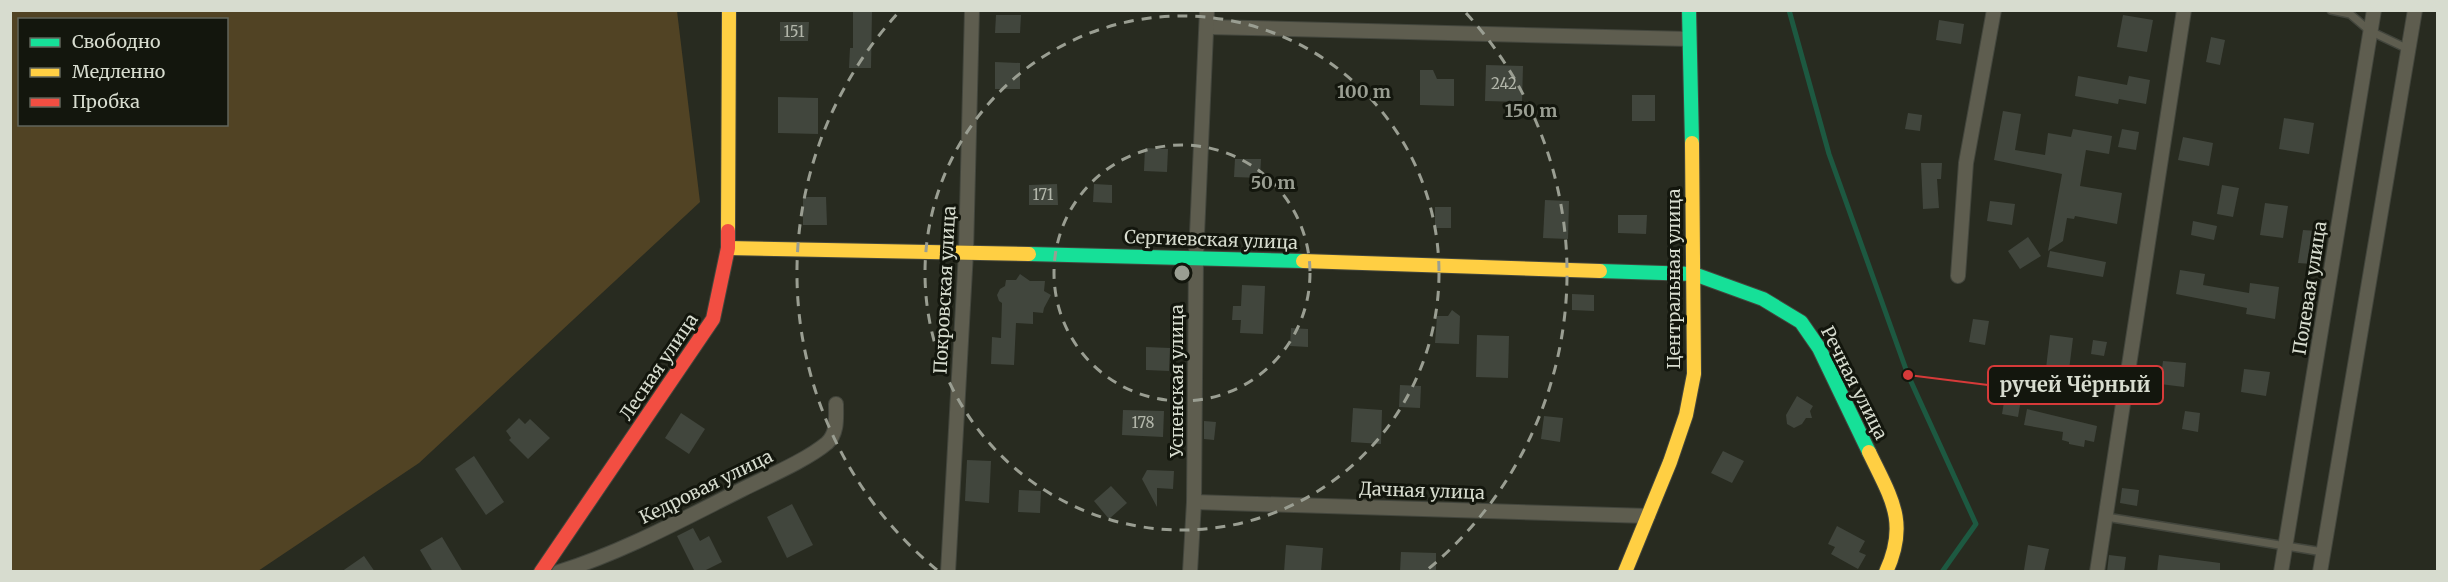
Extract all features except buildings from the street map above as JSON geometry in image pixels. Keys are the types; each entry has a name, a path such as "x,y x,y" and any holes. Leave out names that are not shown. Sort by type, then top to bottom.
{"street":[{"name":"Лесная улица","path":"540,572 713,319 728,248 729,10"},
{"name":"Покровская улица","path":"948,572 966,252 972,10"},
{"name":"Успенская улица","path":"1190,572 1194,502 1196,257 1208,10"},
{"name":"Центральная улица","path":"1625,572 1686,415 1694,374 1689,10"},
{"path":"1958,276 1966,163 1994,10"},
{"path":"2097,572 2184,10"},
{"name":"Полевая улица","path":"2281,572 2373,10"},
{"path":"2320,572 2415,10"},
{"path":"1207,27 1689,39"},
{"name":"Сергиевская улица","path":"728,248 1196,257 1694,274"},
{"name":"Речная улица","path":"1694,274 1763,299 1801,322 1819,348 1889,492 1896,513 1899,530 1896,546 1886,572"},
{"name":"Кедровая улица","path":"559,572 590,562 784,469 828,442 836,429 836,404"},
{"name":"Дачная улица","path":"1194,502 1648,516"}],"lane":[{"path":"2331,10 2350,14 2370,31 2408,49"},
{"path":"2106,518 2323,552"}],"shaded area":[{"path":"10,11 677,11 700,202 419,463 258,571 11,571"}],"waterway":[{"path":"1789,10 1829,154 1908,375 1976,524 1942,572"}],"traffic: fast":[{"path":"1689,10 1692,143"},
{"path":"1029,254 1303,261"},
{"path":"1600,271 1694,274 1763,299 1801,322 1819,348 1869,452"}],"traffic: slow":[{"path":"728,231 729,10"},
{"path":"1625,572 1670,462 1686,415 1694,374 1692,143"},
{"path":"728,248 1029,254"},
{"path":"1303,261 1600,271"},
{"path":"1869,452 1890,497 1897,524 1893,554 1886,572"}],"traffic: jam":[{"path":"541,572 713,319 728,248 728,231"}],"place":[{"name":"ручей Чёрный","path":"1908,375"}]}
